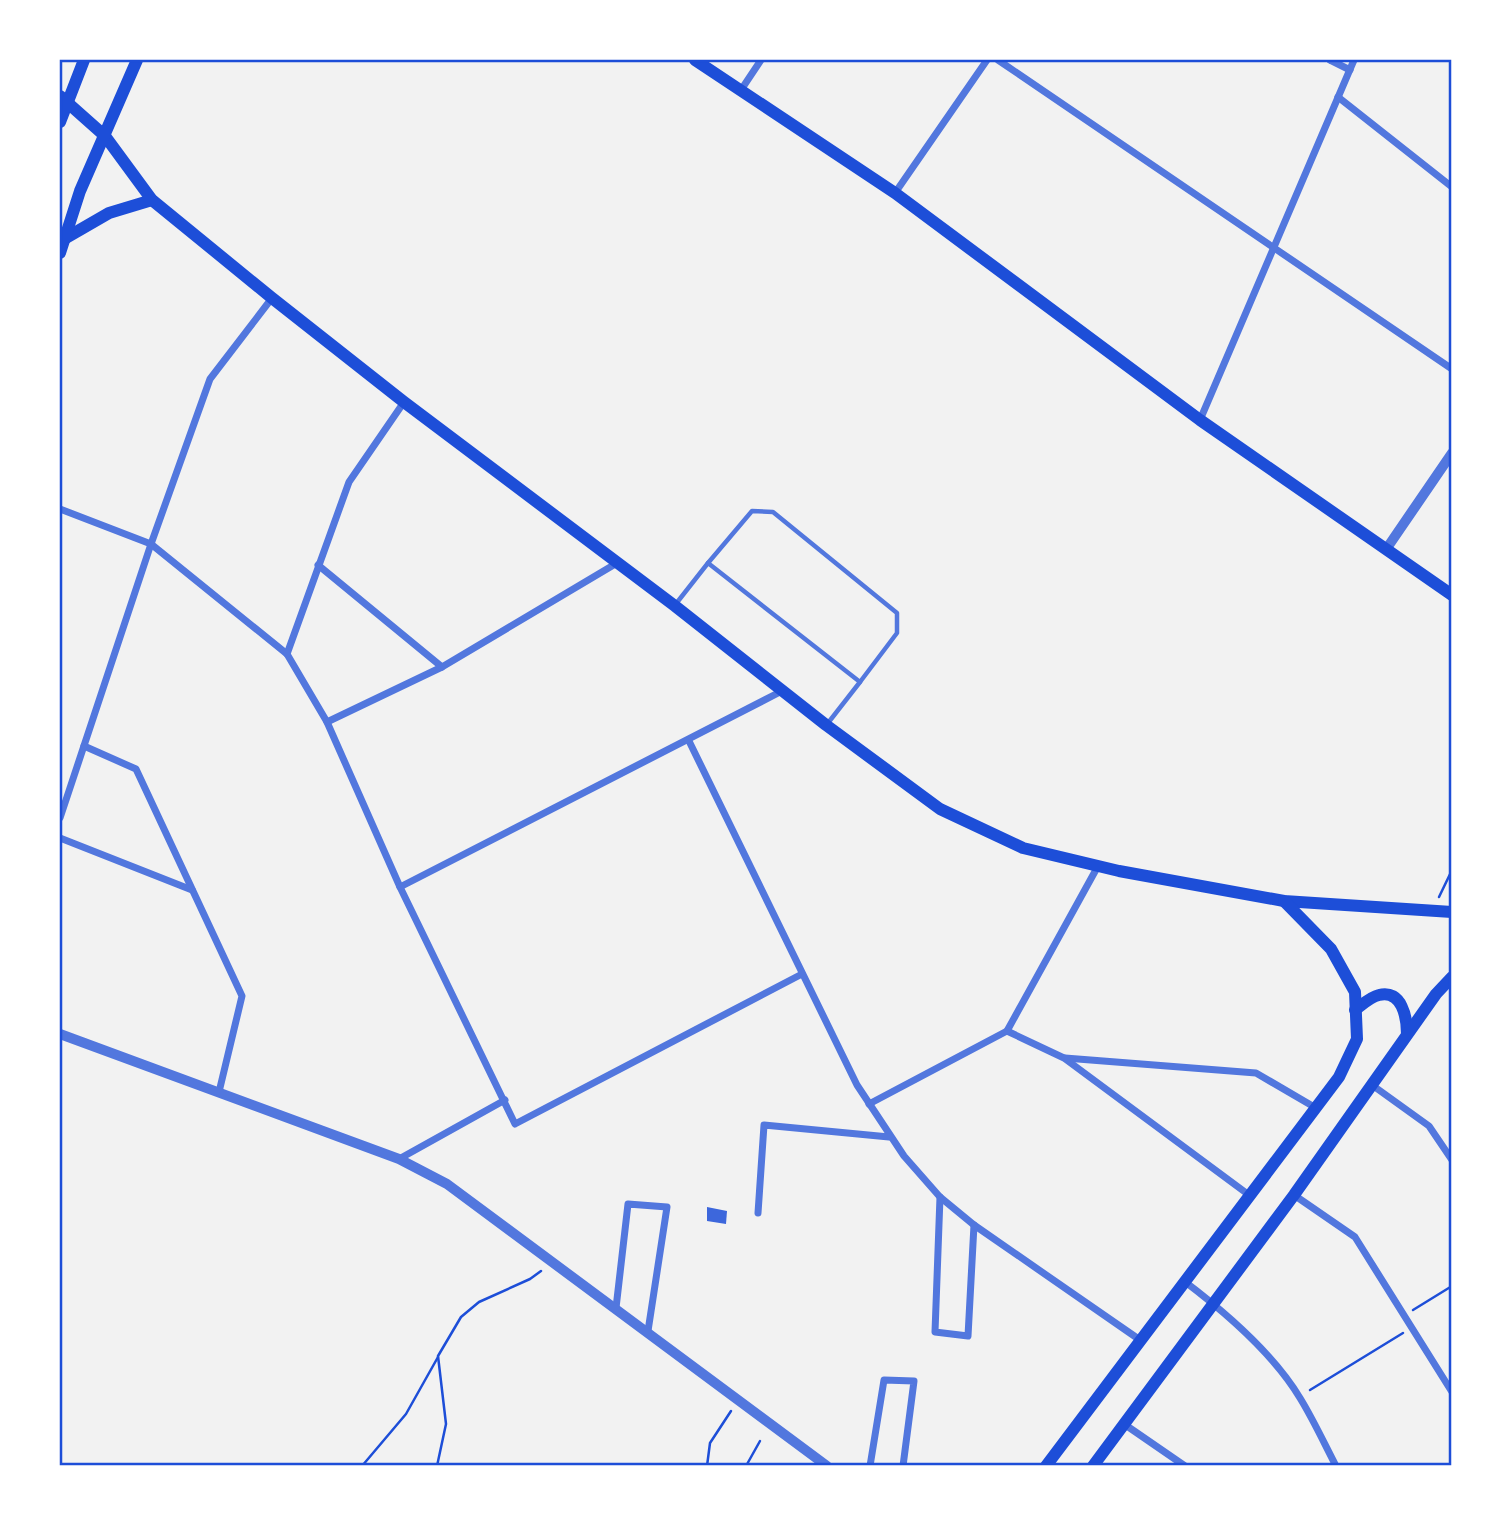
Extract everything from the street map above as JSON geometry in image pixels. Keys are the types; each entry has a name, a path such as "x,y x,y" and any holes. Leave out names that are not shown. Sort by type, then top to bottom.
{"main road":[{"path":"60,122 63,99 84,60"},
{"path":"60,253 80,191 137,60"},
{"path":"695,60 895,193 1200,420 1451,595"},
{"path":"63,99 105,136 152,200 272,298 826,725 940,809 1023,848 1098,866 1284,901 1446,914"},
{"path":"64,239 109,213 152,200"},
{"path":"1046,1465 1339,1077 1357,1039 1354,992 1331,949 1284,901"},
{"path":"1093,1465 1294,1195 1407,1034 1451,977"},
{"path":"1355,1010 1372,998 1387,994 1396,998 1407,1020 1407,1034"}],"street":[{"path":"741,90 761,60"},
{"path":"895,193 987,60"},
{"path":"998,60 1451,369"},
{"path":"1330,60 1350,70"},
{"path":"1200,420 1354,60"},
{"path":"1338,97 1451,187"},
{"path":"60,818 209,379 272,298"},
{"path":"287,654 349,482 404,402"},
{"path":"1387,548 1451,453"},
{"path":"60,509 151,544 287,654 327,722 400,887 515,1124 802,974"},
{"path":"327,722 442,667 617,563"},
{"path":"318,565 442,667"},
{"path":"400,887 782,691"},
{"path":"689,741 857,1086 889,1137 940,1197 974,1225 1140,1340"},
{"path":"84,746 136,769 242,996 219,1092"},
{"path":"60,838 192,890"},
{"path":"869,1104 1007,1031 1098,866"},
{"path":"1007,1031 1064,1058 1249,1195"},
{"path":"60,1034 399,1158 447,1184 827,1465"},
{"path":"1064,1058 1256,1073 1316,1108"},
{"path":"1372,1085 1429,1126 1451,1160"},
{"path":"399,1158 505,1100"},
{"path":"758,1213 764,1125 889,1137"},
{"path":"1294,1195 1355,1237 1451,1392"},
{"path":"940,1197 935,1332 968,1336 974,1225"},
{"path":"616,1308 628,1204 667,1207 648,1331"},
{"path":"1184,1281 1213,1303 1274,1363 1299,1396 1336,1465"},
{"path":"870,1465 884,1380 914,1381 903,1465"},
{"path":"1124,1424 1185,1465"}],"lane":[{"path":"675,606 752,511 773,512 897,613 897,633 826,725"},
{"path":"708,563 860,682"}],"path":[{"path":"1446,914 1451,870"},
{"path":"362,1465 406,1414 461,1317 479,1302 530,1279 554,1262"},
{"path":"1405,1316 1451,1286"},
{"path":"1299,1396 1411,1327"},
{"path":"437,1465 446,1424 438,1356"},
{"path":"707,1465 710,1443 739,1399"},
{"path":"746,1465 760,1441"}],"building":[{"path":"707,1207 727,1211 726,1224 707,1221"}]}
